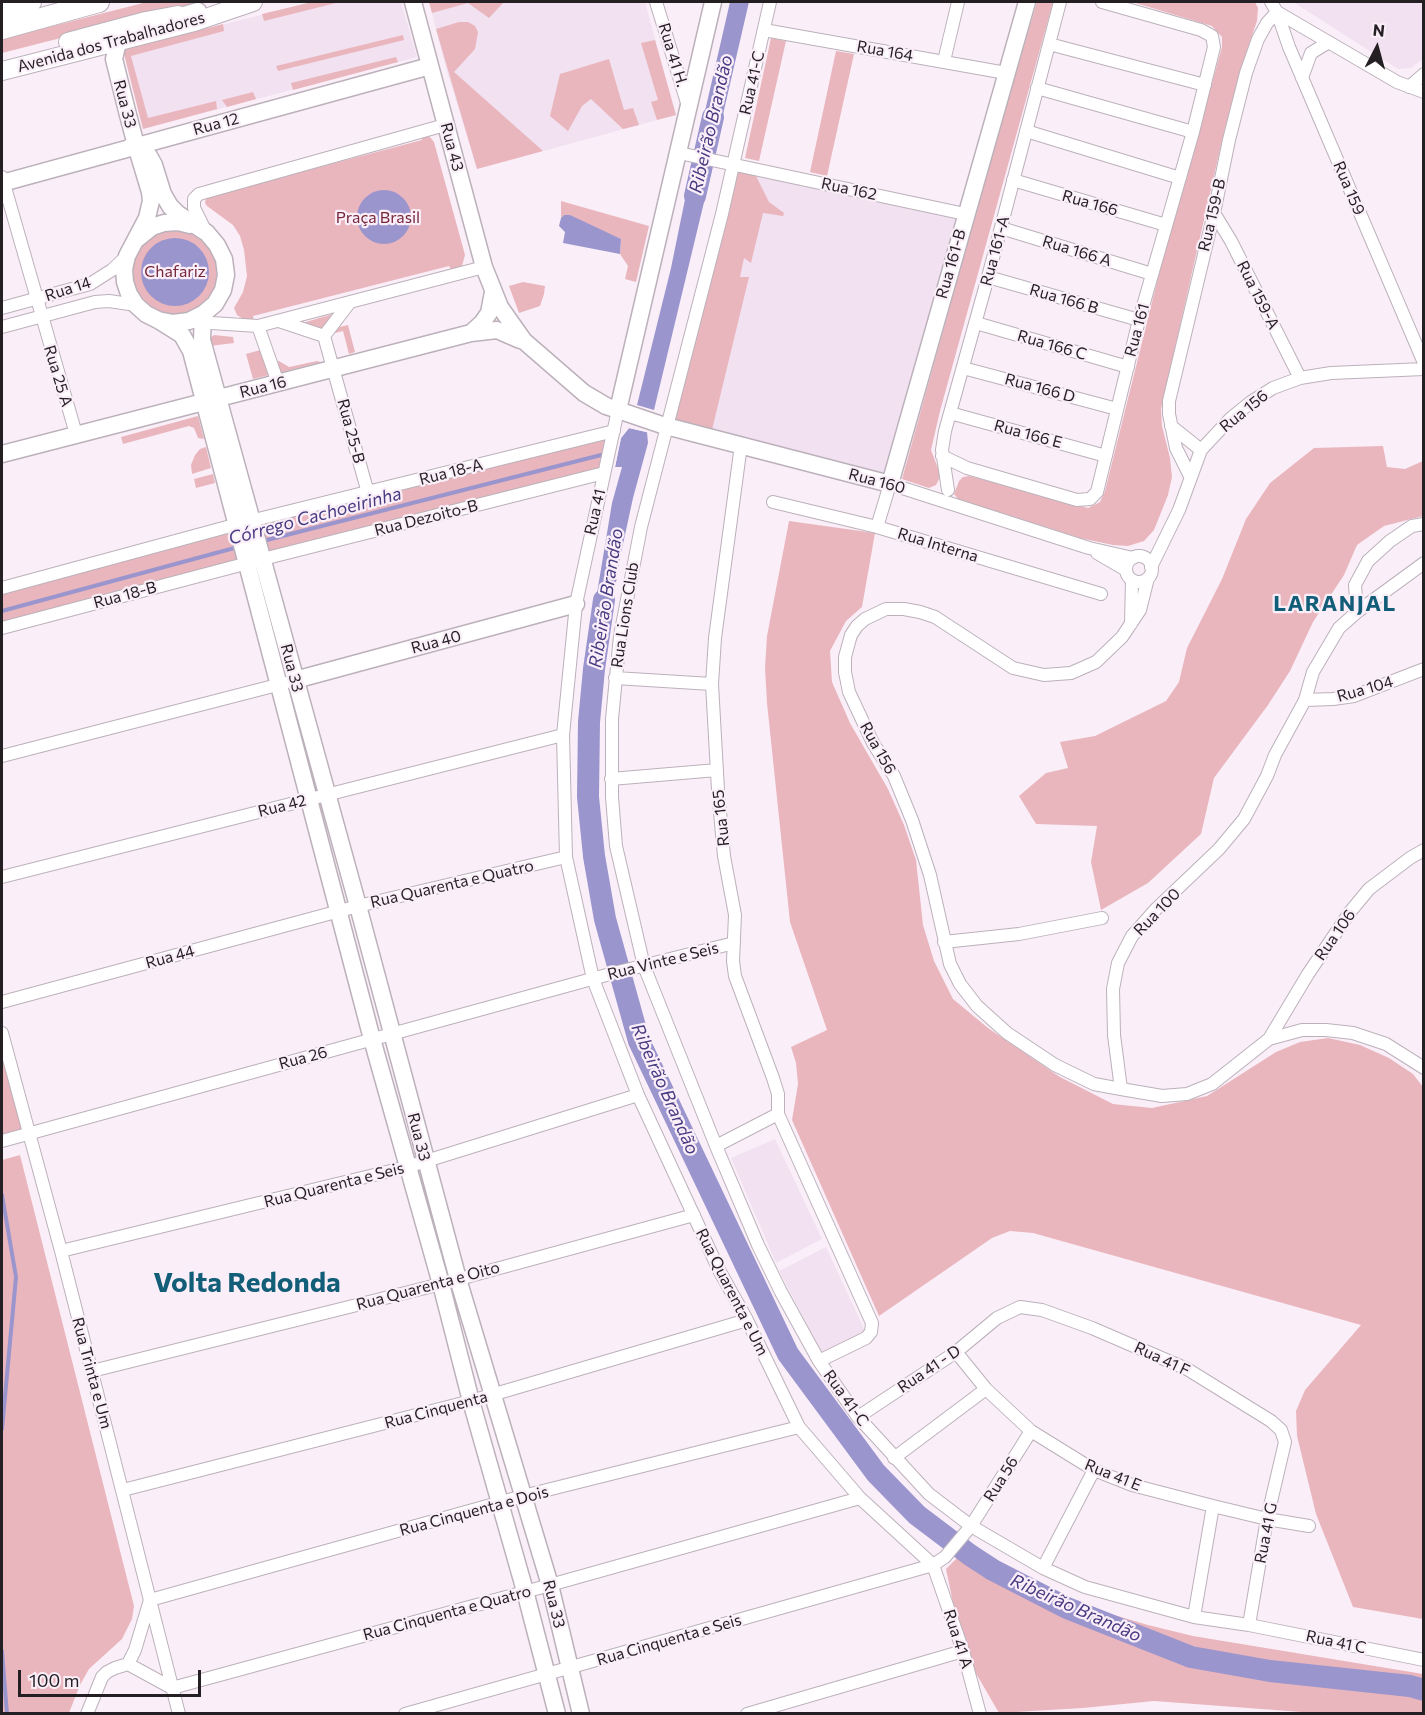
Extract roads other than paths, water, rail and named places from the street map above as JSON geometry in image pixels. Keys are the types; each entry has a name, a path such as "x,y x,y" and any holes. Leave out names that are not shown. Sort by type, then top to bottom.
{"main road":[{"path":"2,9 32,2"},
{"path":"2,28 99,2"},
{"name":"Avenida dos Trabalhadores","path":"6,64 92,35 146,21 244,2"},
{"name":"Avenida dos Trabalhadores","path":"6,64 88,49 116,51 254,2"}],"street":[{"name":"Rua 43","path":"413,2 484,267 504,315 524,341 584,393 620,412"},
{"name":"Rua 41 H.","path":"656,2 689,108"},
{"name":"Rua 41","path":"593,979 566,857 563,735 576,604 604,471 683,154 689,108 713,2"},
{"name":"Rua 41-C","path":"734,164 770,2"},
{"path":"944,61 958,2"},
{"name":"Rua 161-B","path":"877,527 965,214 1028,2"},
{"name":"Rua 161-A","path":"946,495 942,456 943,440 1060,2"},
{"name":"Rua 161","path":"942,456 967,468 1084,500 1090,499 1097,492 1139,320 1193,132 1214,46 1212,36 1201,30 1101,2"},
{"path":"1274,7 1329,42 1409,87 1424,92"},
{"name":"Rua 159","path":"1274,7 1424,363"},
{"name":"Rua 159-B","path":"1190,476 1176,448 1171,426 1170,401 1214,213 1228,140 1251,55 1274,7"},
{"path":"116,51 122,36 130,31 198,11"},
{"name":"Rua 164","path":"764,30 1006,73"},
{"path":"1302,78 1311,53 1329,42"},
{"path":"1049,44 1205,85"},
{"name":"Rua 33","path":"116,51 135,147 151,201 147,218 130,250 124,269 125,282 136,305"},
{"name":"Rua 12","path":"2,181 430,66"},
{"path":"1409,87 1424,74"},
{"path":"1037,88 1193,132"},
{"path":"200,229 193,203 196,196 202,192 446,125"},
{"path":"1026,131 1180,178"},
{"name":"Rua 33","path":"135,147 146,152 152,160 163,194 170,206 218,244 224,259 226,275 223,290 215,304 198,319"},
{"name":"Rua 162","path":"683,154 965,214"},
{"name":"Rua Lions Club","path":"644,966 616,846 611,779 615,678 636,549 665,426 723,214 734,164"},
{"name":"Rua 166","path":"1013,180 1166,225"},
{"path":"2,181 36,299"},
{"name":"Rua 159-A","path":"1214,213 1231,241 1299,378"},
{"path":"130,250 152,227 165,223 177,222 200,229"},
{"name":"Rua 166 A","path":"1001,228 1152,274"},
{"name":"Rua 14","path":"2,309 90,284 112,270 130,250"},
{"path":"158,320 173,323 198,319 258,326 484,267"},
{"name":"Rua 166 B","path":"988,277 1139,320"},
{"path":"471,333 489,313 493,292"},
{"name":"Rua 25 A","path":"36,299 76,434"},
{"name":"Rua 14","path":"2,327 95,302 110,301 136,305"},
{"path":"278,321 324,336 350,302"},
{"path":"136,305 146,314 178,331 189,345 212,399"},
{"path":"198,319 212,399 245,525"},
{"name":"Rua 166 C","path":"976,323 1128,366"},
{"path":"258,326 278,383"},
{"name":"Rua 16","path":"2,454 471,333 497,330 524,341"},
{"name":"Rua 25-B","path":"324,336 368,492"},
{"name":"Rua 166 D","path":"963,368 1117,409"},
{"name":"Rua 156","path":"1121,1089 1094,1084 1065,1070 1007,1033 977,1006 960,984 950,964 930,874 912,820 894,776 873,743 849,692 845,657 851,635 865,619 886,609 904,609 935,617 1013,669 1044,675 1071,673 1096,662 1122,637 1140,610 1149,572 1179,510 1201,450 1230,419 1273,388 1299,378 1331,373 1424,369"},
{"path":"620,412 665,426"},
{"name":"Rua 166 E","path":"950,413 1106,456"},
{"name":"Rua 160","path":"665,426 890,484 946,495 1089,548 1137,557"},
{"path":"1171,426 1201,450"},
{"name":"Rua 18-A","path":"2,588 614,430"},
{"name":"Rua 165","path":"741,445 715,638 712,684 724,856 735,915 733,961 735,976 778,1094 778,1114 872,1323 871,1332 866,1338 819,1361"},
{"path":"946,495 956,475 967,468"},
{"name":"Rua Dezoito-B","path":"255,559 604,471"},
{"name":"Rua Interna","path":"773,502 877,527 1101,594"},
{"path":"1357,612 1355,585 1368,561 1390,541 1412,526 1424,524"},
{"name":"Rua 33","path":"245,525 287,682 309,799 407,1167 492,1395 550,1586 581,1713"},
{"name":"Rua 156","path":"1137,557 1165,539"},
{"name":"Rua 160","path":"1089,548 1129,575"},
{"path":"1129,575 1140,582 1149,572 1148,560 1137,557 1127,563 1131,625"},
{"name":"Rua 18-B","path":"2,628 255,559"},
{"name":"Rua 100","path":"1121,1089 1114,1035 1113,989 1118,963 1132,936 1157,908 1219,849 1244,819 1267,776 1275,754 1305,700 1313,672 1340,628 1357,612 1424,563"},
{"name":"Rua 40","path":"2,756 576,604"},
{"name":"Rua 104","path":"1305,700 1354,696 1424,669"},
{"path":"615,678 712,684"},
{"name":"Rua 33","path":"287,682 328,796 426,1162 471,1401 557,1713"},
{"name":"Rua 42","path":"2,877 563,735"},
{"path":"611,779 717,770"},
{"name":"Rua 106","path":"1269,1039 1308,974 1350,912 1369,889 1424,850"},
{"name":"Rua Quarenta e Quatro","path":"339,912 566,857"},
{"name":"Rua 44","path":"2,1002 339,912"},
{"path":"944,942 1019,934 1102,918"},
{"name":"Rua Vinte e Seis","path":"593,979 734,943"},
{"name":"Rua 41-C","path":"644,966 716,1146 758,1245 781,1292 819,1361 858,1417 894,1458 929,1494 971,1526 1043,1568 1085,1587 1194,1617 1250,1625"},
{"name":"Rua 26","path":"7,1139 593,979"},
{"name":"Rua Quarenta e Um","path":"593,979 638,1095 719,1270 747,1320 798,1427 860,1498 933,1566"},
{"path":"1121,1089 1162,1096 1186,1094 1212,1084 1269,1039 1302,1030 1353,1033 1386,1044 1423,1065"},
{"name":"Rua Trinta e Um","path":"2,1033 61,1251 179,1713"},
{"name":"Rua Quarenta e Seis","path":"61,1251 426,1162 638,1095"},
{"path":"716,1146 778,1114"},
{"name":"Rua Quarenta e Oito","path":"92,1371 449,1282 694,1215"},
{"name":"Rua 41 - D","path":"858,1417 956,1352 998,1318 1020,1307"},
{"name":"Rua 41 F","path":"1020,1307 1042,1310 1092,1328 1187,1369 1270,1421 1281,1430 1285,1442"},
{"name":"Rua Cinquenta","path":"123,1490 471,1401 747,1320"},
{"name":"Rua 41 E","path":"956,1352 986,1389 1031,1431 1094,1470 1132,1485 1267,1519 1309,1526"},
{"path":"894,1458 986,1389"},
{"name":"Rua Cinquenta e Dois","path":"150,1600 523,1496 798,1427"},
{"name":"Rua 56","path":"933,1566 945,1557 960,1536 971,1526 1031,1431"},
{"name":"Rua 41 G","path":"1250,1625 1267,1519 1285,1442"},
{"path":"1043,1568 1094,1470"},
{"name":"Rua Cinquenta e Quatro","path":"172,1688 550,1586 860,1498"},
{"path":"1194,1617 1213,1506"},
{"name":"Rua 41 A","path":"933,1566 963,1651 980,1713"},
{"name":"Rua Cinquenta e Seis","path":"405,1713 933,1566"},
{"path":"87,1713 102,1677 107,1672 128,1664 135,1650 150,1600"},
{"name":"Rua 41 C","path":"1250,1625 1424,1660"},
{"path":"747,1713 963,1651"},
{"path":"128,1664 172,1688"}],"water":[{"path":"730,2 749,2 715,149 697,146"},
{"path":"692,165 712,169 654,410 637,405 671,268"},
{"path":"384,190 394,192 403,198 409,207 411,217 409,227 403,236 394,242 384,244 374,242 365,236 359,227 357,217 359,207 365,198 374,192"},
{"path":"564,215 570,215 621,239 620,254 563,243 565,232 559,226"},
{"name":"Chafariz","path":"175,238 188,241 199,248 206,259 209,272 206,285 199,296 188,303 175,306 162,303 151,296 144,285 141,272 144,259 151,248 162,241"},
{"path":"629,428 647,432 648,443 620,558 608,631 591,629 612,503 622,467 615,467 621,438"}],"waterway":[{"name":"Ribeirão Brandão","path":"695,196 713,117"},
{"name":"Córrego Cachoeirinha","path":"263,541 605,454"},
{"name":"Córrego Cachoeirinha","path":"2,611 238,547"},
{"name":"Ribeirão Brandão","path":"604,600 589,722 588,797 594,856 605,919 639,1041 788,1354 876,1473 917,1515 970,1555 993,1570 1067,1608 1191,1657 1270,1671 1410,1686 1424,1690"},
{"name":"Córrego Cachoeirinha","path":"2,1195 16,1277 2,1429"},
{"name":"Córrego Cachoeirinha","path":"2,1651 7,1714"}],"district":[{"name":"LARANJAL","path":"1335,604"},
{"name":"Volta Redonda","path":"247,1283"}],"park label":[{"name":"Praça Brasil","path":"378,218"}]}
